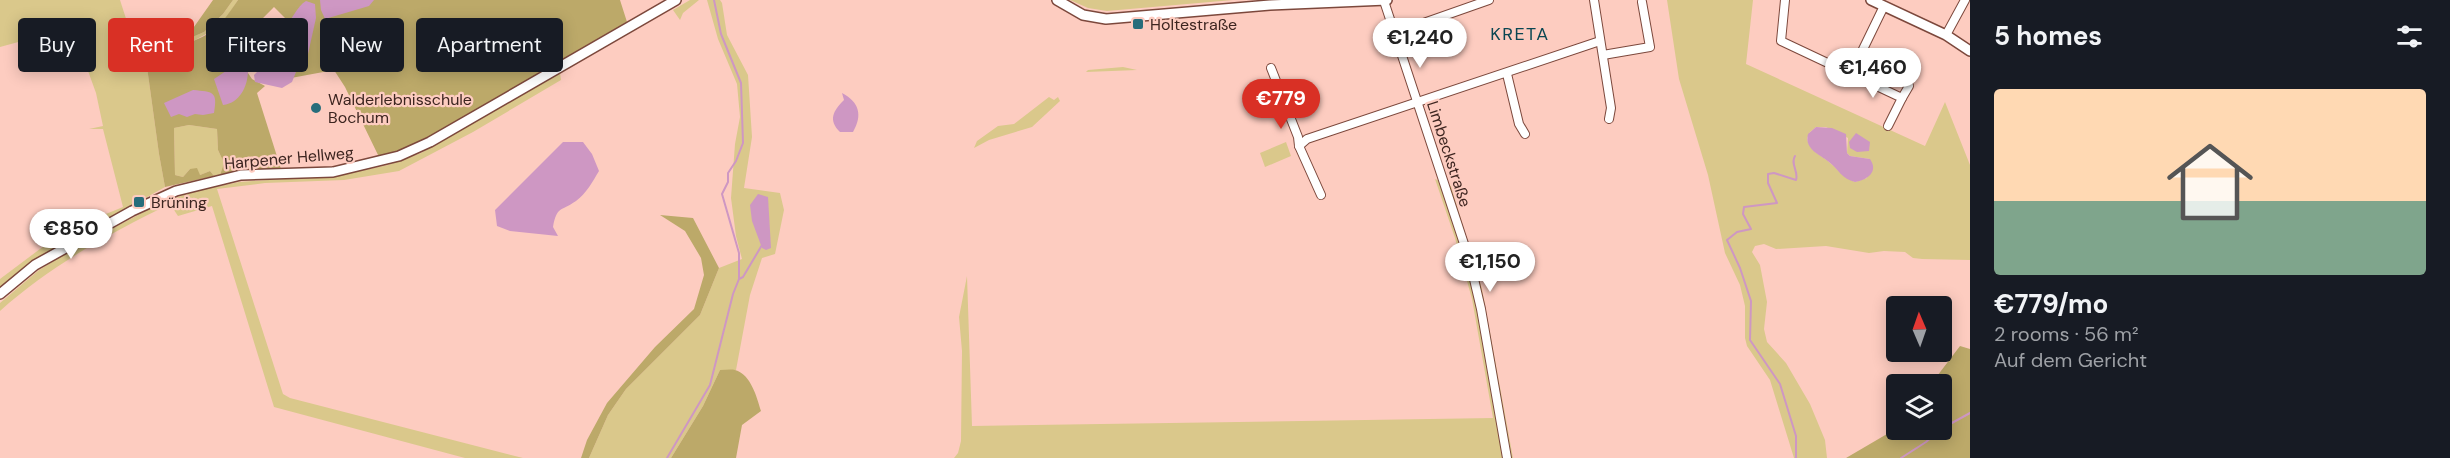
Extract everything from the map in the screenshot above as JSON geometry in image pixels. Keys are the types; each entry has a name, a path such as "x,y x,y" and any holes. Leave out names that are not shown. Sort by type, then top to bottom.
{"street":[{"name":"Harpener Hellweg","path":"0,294 45,260 132,211 176,190 241,175 333,172 399,156 430,142 676,0"},
{"path":"1057,0 1083,15 1106,19 1270,5 1386,0"},
{"name":"Limbeckstraße","path":"1386,0 1476,285 1507,458"},
{"path":"1395,33 1489,0"},
{"path":"1594,0 1611,108 1609,118"},
{"path":"1785,0 1781,41 1902,98"},
{"path":"1872,0 1946,35 1970,51"},
{"path":"1946,35 1965,0"},
{"path":"1603,55 1650,47 1642,2"},
{"path":"1851,74 1884,6"},
{"path":"1299,146 1307,140 1600,41"},
{"path":"1271,68 1298,137 1299,146 1321,195"},
{"path":"1507,74 1519,124 1525,134"},
{"path":"1888,126 1909,86"}],"shaded area":[{"path":"0,0 120,0 126,18 108,18 108,72 148,72 165,187 28,264 0,288 0,279 44,246 74,227 123,207 103,129 89,129 103,126 96,93 88,72 96,72 96,18 18,18 18,42 0,47"},
{"path":"213,0 233,0 219,18 206,18 204,32 194,36 194,27"},
{"path":"233,0 238,0 226,18 219,18"},
{"path":"238,0 620,0 627,22 563,59 563,18 416,18 416,72 541,72 437,133 408,147 379,157 335,72 404,72 404,18 320,18 320,72 323,72 291,78 290,72 308,72 308,18 285,18 274,7 263,18 225,18"},
{"path":"320,0 374,0 369,6 328,18 325,18"},
{"path":"690,0 699,0 683,13 680,20 673,10"},
{"path":"707,0 720,0 722,3 727,35 748,75 752,137 744,188 780,193 784,210 775,254 762,258 750,295 736,370 720,370 703,406 671,458 589,458 608,415 626,389 700,315 719,268 742,259 736,236 731,198 735,144 740,117 737,84 718,39"},
{"path":"1070,0 1233,0 1107,11 1088,8"},
{"path":"1667,0 1753,0 1746,64 1925,146 1945,102 1970,165 1970,260 1922,259 1913,258 1905,252 1869,253 1826,246 1776,249 1764,244 1755,246 1752,252 1760,265 1767,302 1764,329 1767,342 1786,363 1810,404 1825,440 1827,458 1794,458 1770,380 1747,346 1745,306 1740,285 1725,253 1708,175 1679,79","holes":["1816,127 1826,127 1848,138 1847,153 1850,156 1870,159 1867,178 1855,182 1850,180 1812,149 1807,138 1810,132"]},
{"path":"306,1 315,4 316,18 308,54 308,18 292,18"},
{"path":"206,30 206,34 194,41 194,36"},
{"path":"206,35 206,72 247,72 252,79 265,86 257,93 281,169 254,169 220,175 224,163 218,150 217,129 189,125 174,128 175,175 183,177 190,169 197,168 200,175 210,171 214,176 165,187 148,72 194,72 194,41"},
{"path":"1123,67 1137,70 1086,72 1088,70"},
{"path":"224,72 248,72 245,88 229,104 223,105 214,79"},
{"path":"258,72 296,72 292,82 282,88 255,82 254,75"},
{"path":"560,73 561,80 473,132 399,171 344,180 265,183 217,189 283,394 290,398 523,458 465,458 274,407 212,206 178,216 170,204 103,239 60,265 0,311 0,303 39,270 77,247 161,203 192,192 239,182 342,175 388,165 421,153"},
{"path":"193,90 212,94 215,100 214,113 187,117 179,114 171,117 164,103"},
{"path":"842,93 852,100 858,110 858,120 853,132 840,132 833,120 837,108 844,100"},
{"path":"1049,97 1054,100 1058,97 1060,101 1032,127 989,140 974,148 977,141 998,126 1014,124"},
{"path":"189,125 217,129 218,150 224,163 220,175 214,176 210,171 200,175 190,169 183,177 175,175 174,128"},
{"path":"1816,127 1832,128 1846,134 1847,153 1850,156 1870,159 1873,168 1870,175 1859,181 1851,181 1813,151 1807,139 1808,134"},
{"path":"1856,133 1870,142 1869,151 1857,152 1850,148 1849,142"},
{"path":"563,142 583,142 592,154 599,171 583,195 558,212 553,227 558,236 510,231 497,226 495,210"},
{"path":"1286,142 1291,156 1265,167 1260,153"},
{"path":"1435,179 1451,186 1482,289 1513,458 954,458 961,441 962,351 959,317 967,276 972,426 1493,418 1472,299"},
{"path":"758,194 768,197 771,248 766,250 762,248 752,221 750,205"},
{"path":"660,215 693,218 719,268 700,315 626,389 608,415 589,458 581,458 587,440 607,403 655,347 694,309 704,275 701,258 685,231"},
{"path":"1960,346 1970,349 1970,458 1846,458 1886,435 1886,440 1952,440 1952,374 1939,374 1948,362 1952,362 1952,356"},
{"path":"720,370 735,370 745,376 758,400 761,411 742,425 736,458 671,458 703,406"}],"waterway":[{"path":"667,458 710,385 733,294 739,279 739,253 722,194 728,182 728,173 743,143 741,83 721,34 714,0"},
{"path":"1795,156 1793,162 1796,180 1774,173 1768,174 1768,183 1777,203 1744,207 1743,214 1751,229 1737,232 1727,240 1740,268 1751,301 1750,340 1780,384 1796,436 1796,458"},
{"path":"739,279 743,277 762,245"},
{"path":"1952,423 1970,413"},
{"path":"1901,458 1928,440"}],"place":[{"name":"Holtestraße","path":"1138,24"},
{"name":"Walderlebnisschule Bochum","path":"316,108"},
{"name":"Brüning","path":"139,202"}],"district":[{"name":"KRETA","path":"1520,34"}]}
